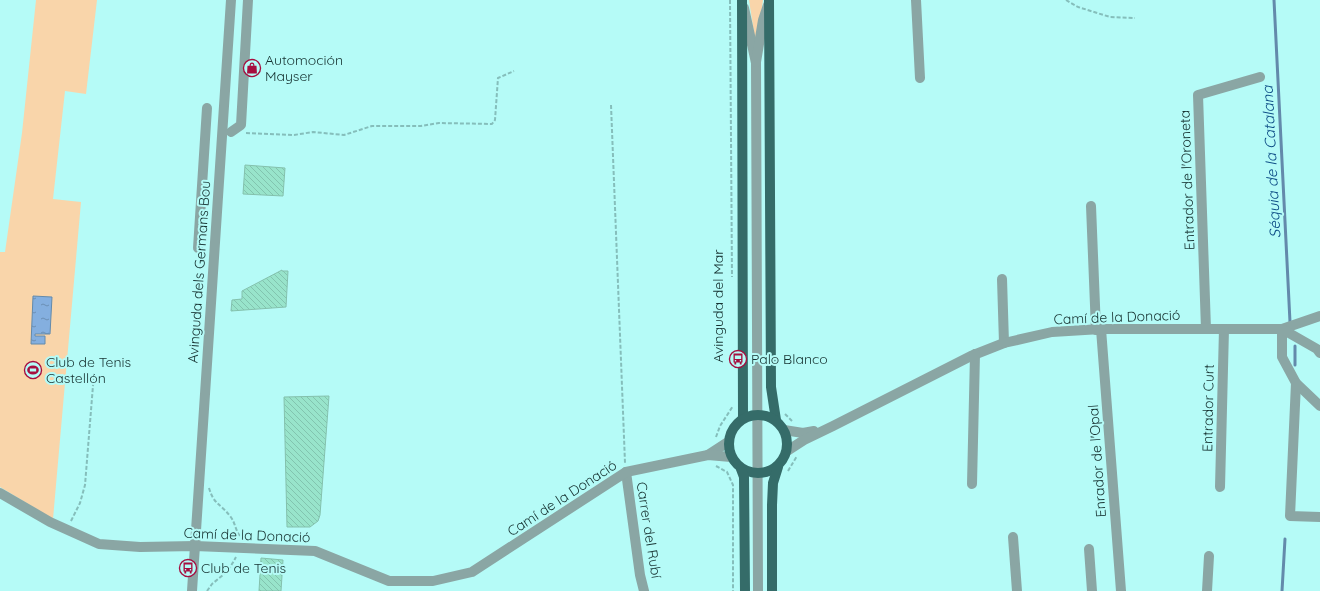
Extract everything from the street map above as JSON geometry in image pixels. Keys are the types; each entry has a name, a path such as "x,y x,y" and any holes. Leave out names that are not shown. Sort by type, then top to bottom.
{"main road":[{"name":"Avinguda del Mar","path":"742,1 743,418"},
{"name":"Avinguda del Mar","path":"769,1 771,387 776,420"},
{"path":"745,591 744,477 741,469 731,457 728,442 733,428 743,418 757,415 776,420 784,430 788,440 787,451 778,467 773,482 772,591"},
{"path":"741,469 750,473 758,474 778,467"}],"street":[{"name":"Avinguda dels Germans Bou","path":"192,591 231,0"},
{"path":"231,132 241,125 248,0"},
{"path":"916,0 920,78"},
{"name":"Avinguda del Mar","path":"742,1 756,64 758,591"},
{"name":"Avinguda del Mar","path":"756,64 759,53 763,20 769,1"},
{"name":"Entrador de l'Oroneta","path":"1206,329 1198,95 1260,77"},
{"path":"198,248 207,108"},
{"name":"Enrador de l'Opal","path":"1091,206 1098,330 1121,591"},
{"path":"1002,279 1004,342"},
{"path":"1320,316 1282,329 1282,357 1296,383 1320,406"},
{"name":"Entrador Curt","path":"1220,487 1224,329"},
{"name":"Camí de la Donació","path":"787,451 804,440 974,354 1004,342 1052,332 1098,330 1282,329 1317,349 1320,353"},
{"path":"972,484 974,354"},
{"path":"1296,383 1290,516 1320,518"},
{"name":"Camí de la Donació","path":"784,430 803,433 833,426"},
{"name":"Camí de la Donació","path":"708,455 728,442"},
{"name":"Camí de la Donació","path":"0,493 67,530 99,544 140,547 195,546 315,551 389,586 433,581 472,572 626,472 708,455 731,457"},
{"name":"Carrer del Rubí","path":"626,472 640,575 644,591"},
{"path":"1013,537 1017,591"},
{"path":"1089,549 1092,591"},
{"path":"1207,591 1209,556"}],"path":[{"name":"Avinguda del Mar","path":"730,0 732,283"},
{"path":"1066,0 1078,7 1110,17 1135,18"},
{"path":"231,132 294,135 314,132 344,135 372,126 421,126 439,123 492,124 495,120 498,78 514,71"},
{"path":"611,105 626,472"},
{"path":"67,530 80,504 85,485 94,373"},
{"path":"716,438 720,426 732,406 732,400"},
{"path":"783,411 792,422 801,427 803,433"},
{"path":"787,473 799,453"},
{"path":"708,455 709,461 727,472 733,485 733,591"},
{"path":"208,484 212,499 231,517 238,535 245,539"},
{"path":"207,591 212,584 228,570 236,558 242,553"}],"shaded area":[{"name":"Club de Tenis Castellón","path":"36,0 97,0 86,94 65,91 53,199 81,202 53,519 0,487 0,252 5,252 22,133"},
{"path":"749,0 763,0 757,44 754,33"}],"water":[{"path":"33,296 52,297 50,334 35,334 35,336 45,336 45,344 31,344"}],"building":[{"path":"245,165 285,168 283,196 243,194"},
{"path":"282,270 288,271 286,307 231,311 232,300 242,299 242,291"},
{"path":"329,396 320,515 318,521 310,527 287,527 284,397"},
{"path":"261,558 283,560 281,591 259,591"}],"waterway":[{"name":"Séquia de la Catalana","path":"1274,0 1290,322"},
{"name":"Séquia de la Catalana","path":"1295,346 1295,365"},
{"name":"Séquia de la Catalana","path":"1282,591 1285,539"}],"place":[{"name":"Automoción Mayser","path":"252,68"},
{"name":"Palo Blanco","path":"738,359"},
{"name":"Club de Tenis Castellón","path":"33,370"},
{"name":"Club de Tenis","path":"188,568"}]}
